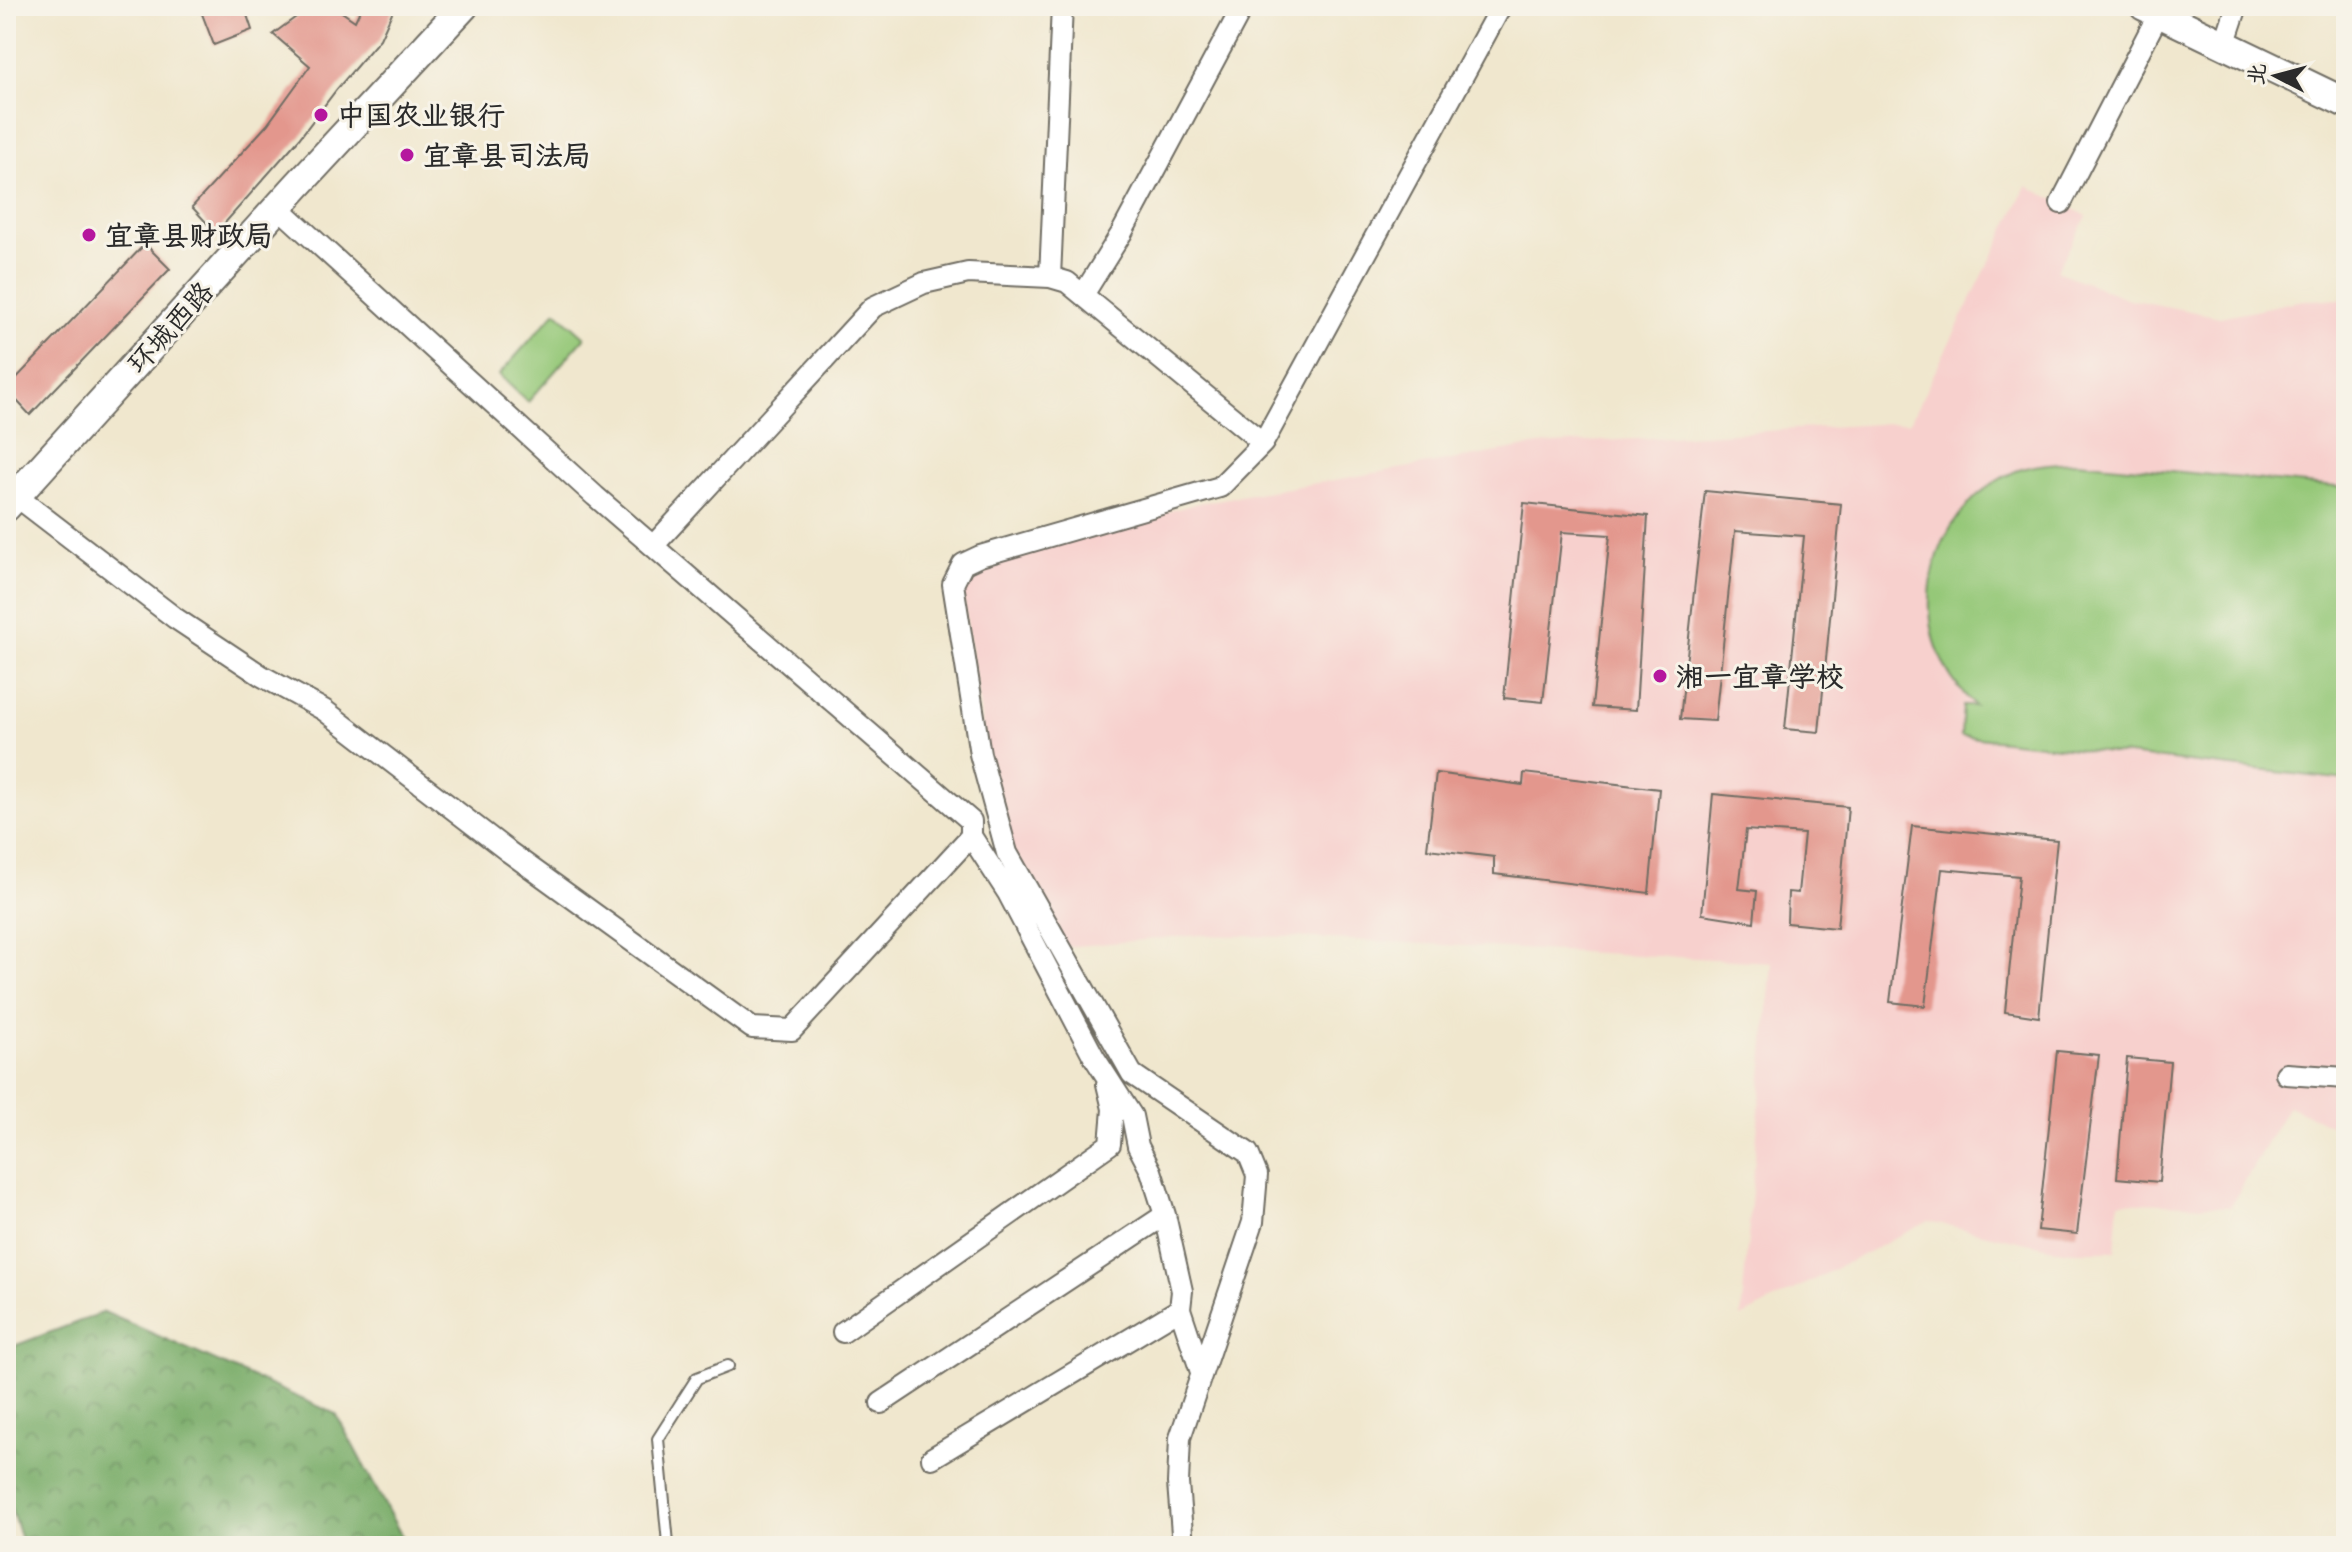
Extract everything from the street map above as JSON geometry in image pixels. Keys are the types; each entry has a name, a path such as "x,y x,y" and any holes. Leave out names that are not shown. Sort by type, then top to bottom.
{"main road":[{"name":"环城西路","path":"11,502 464,6"},
{"path":"2151,10 2346,103"}],"street":[{"path":"1050,277 1062,6"},
{"path":"1083,295 1121,234 1243,6"},
{"path":"1183,1546 1178,1483 1180,1438 1253,1222 1257,1175 1248,1153 1132,1074 1007,853 980,754 953,584 963,564 980,556 1220,487 1263,443 1501,6"},
{"path":"2224,45 2237,6"},
{"path":"2061,203 2151,10"},
{"path":"278,207 653,546 971,821 971,836 1008,893 1105,1073 1132,1116 1138,1146 1151,1171 1165,1215 1182,1291 1180,1309 1201,1372"},
{"path":"653,546 873,307 924,283 968,273 1050,277 1067,282 1263,443"},
{"path":"11,502 262,676 324,710 509,852 752,1028 792,1030 971,836"},
{"path":"843,1332 1110,1144 1113,1109 1105,1073"},
{"path":"2286,1074 2346,1078"},
{"path":"881,1403 1165,1215"},
{"path":"932,1458 1180,1309"}],"lane":[{"path":"673,1546 668,1543 658,1439 697,1378 728,1366"}],"shaded area":[{"name":"湘一宜章学校","path":"2027,186 2087,216 2056,271 2129,299 2220,317 2303,300 2346,299 2346,1132 2288,1106 2230,1207 2119,1202 2115,1251 2063,1251 1929,1221 1741,1317 1772,962 1200,935 1065,947 1014,858 989,769 961,584 977,563 1199,503 1539,445 1910,422"}],"green space":[{"path":"556,311 585,337 528,402 499,375"},
{"path":"2077,462 2346,488 2346,780 1961,736 1963,706 1975,706 1948,672 1934,639 1930,610 1931,582 1938,554 1951,528 1968,505 1990,485 2023,469"},
{"path":"104,1312 336,1414 407,1546 23,1546 6,1493 6,1349"}],"building":[{"path":"199,6 244,6 252,30 214,45"},
{"path":"311,6 333,6 355,21 362,6 395,6 380,39 298,140 216,233 192,207 267,125 310,66 273,34"},
{"path":"145,244 170,269 30,415 6,389"},
{"path":"1705,491 1841,504 1819,732 1785,729 1804,536 1735,531 1715,721 1680,719"},
{"path":"1524,503 1648,516 1636,710 1592,707 1610,535 1562,532 1543,702 1504,698"},
{"path":"1436,773 1523,785 1524,773 1659,789 1649,893 1494,874 1494,857 1427,849"},
{"path":"1713,794 1848,807 1837,928 1787,923 1788,892 1798,893 1804,834 1746,830 1739,889 1757,891 1754,922 1702,914"},
{"path":"1912,826 2057,840 2039,1017 2005,1012 2019,876 1942,869 1925,1006 1890,1002"},
{"path":"2057,1051 2099,1055 2077,1234 2038,1230"},
{"path":"2127,1058 2170,1062 2159,1182 2117,1178"}],"place":[{"name":"中国农业银行","path":"321,115"},
{"name":"宜章县司法局","path":"407,155"},
{"name":"宜章县财政局","path":"89,235"},
{"name":"湘一宜章学校","path":"1660,676"}]}
